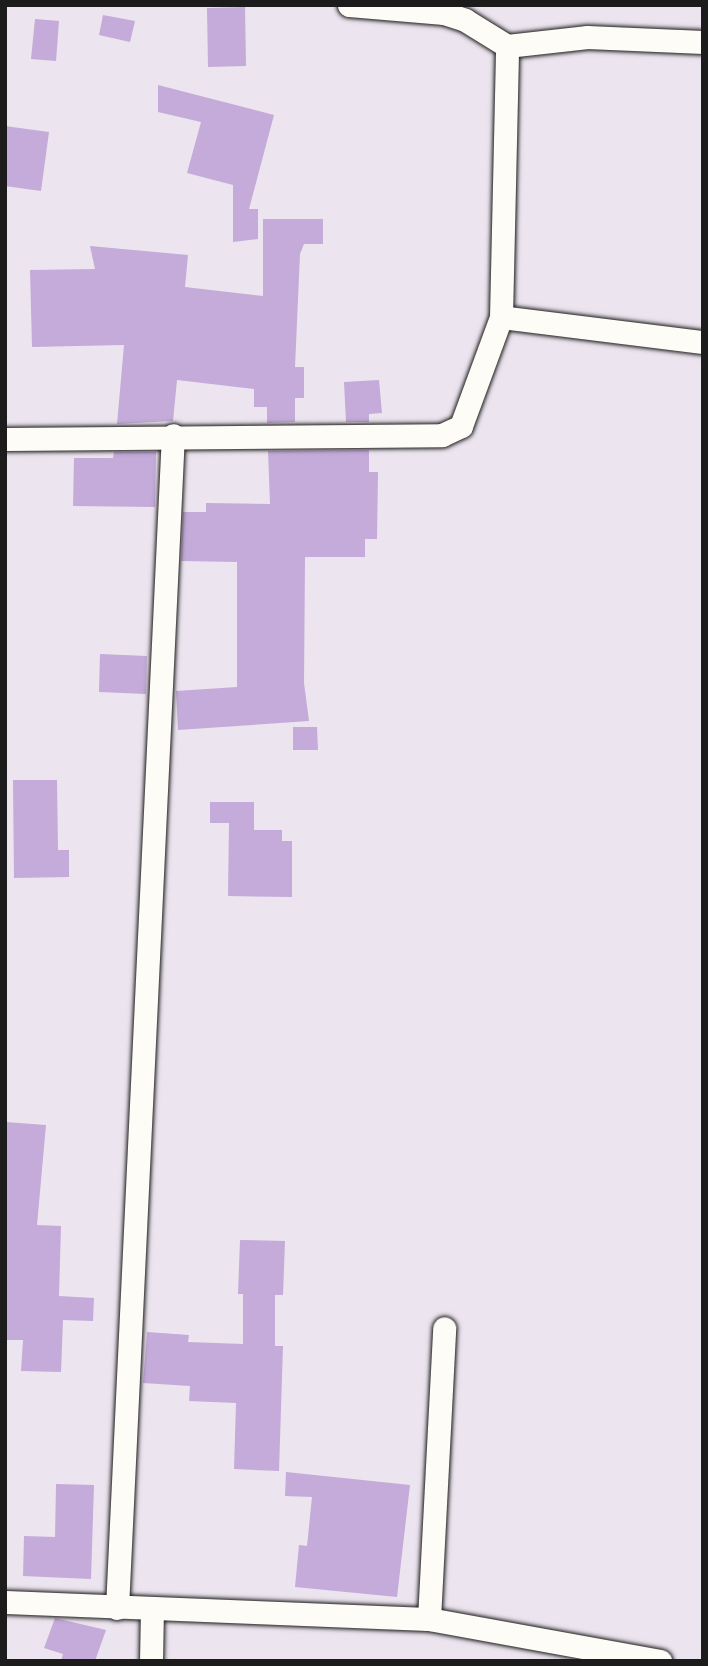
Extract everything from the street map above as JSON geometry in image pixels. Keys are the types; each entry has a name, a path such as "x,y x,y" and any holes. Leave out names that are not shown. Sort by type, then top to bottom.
{"street":[{"path":"349,5 407,8 466,20 507,46 587,37 703,42"},
{"path":"5,439 173,435 442,435 461,426 501,317 507,46"},
{"path":"501,317 703,342"},
{"path":"117,1608 173,435"},
{"path":"429,1619 444,1328"},
{"path":"5,1602 429,1619 660,1661"},
{"path":"151,1661 152,1609"}],"building":[{"path":"245,7 246,66 208,67 207,8"},
{"path":"103,15 135,21 130,42 99,35"},
{"path":"35,19 59,21 56,61 31,59"},
{"path":"158,85 274,115 249,209 258,209 258,239 233,242 233,185 187,173 201,122 158,112"},
{"path":"5,126 49,132 41,191 5,186"},
{"path":"263,219 323,219 323,244 304,244 300,254 295,367 304,367 304,398 295,398 295,422 267,423 267,407 254,407 254,389 177,380 173,421 117,424 124,345 32,347 30,270 95,269 90,246 188,255 185,287 263,296"},
{"path":"379,380 382,413 369,414 369,422 346,422 344,382"},
{"path":"369,450 369,472 378,472 377,539 365,539 365,557 305,557 304,683 309,721 178,730 176,691 237,687 237,562 181,561 183,512 206,512 206,503 270,504 268,451"},
{"path":"114,452 156,452 155,507 73,506 74,458 113,458"},
{"path":"100,654 147,656 146,694 99,692"},
{"path":"293,727 317,727 318,750 293,750"},
{"path":"13,780 57,780 58,850 69,850 69,877 14,878"},
{"path":"210,802 254,802 254,830 282,830 282,841 292,841 292,897 228,896 229,823 210,823"},
{"path":"5,1122 46,1125 37,1225 61,1226 59,1296 94,1298 93,1321 63,1320 61,1372 21,1371 23,1340 5,1340"},
{"path":"240,1240 285,1241 283,1295 275,1295 275,1346 283,1346 279,1471 234,1469 236,1403 189,1401 190,1386 143,1383 147,1332 189,1335 188,1342 243,1344 243,1294 238,1294"},
{"path":"286,1472 410,1485 397,1597 295,1587 299,1545 307,1546 312,1497 285,1496"},
{"path":"56,1484 94,1485 91,1579 23,1576 24,1536 55,1537"},
{"path":"55,1618 106,1630 95,1661 61,1661 63,1654 44,1648"}]}
